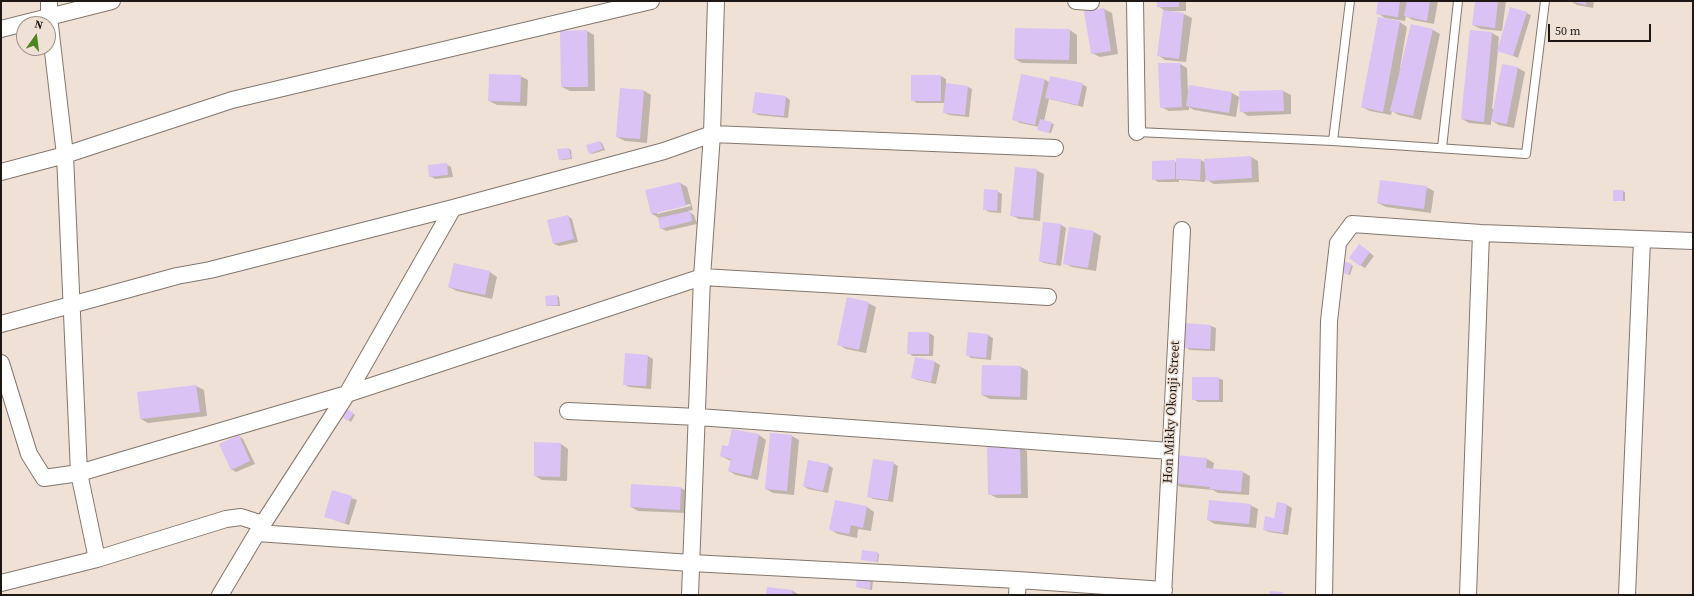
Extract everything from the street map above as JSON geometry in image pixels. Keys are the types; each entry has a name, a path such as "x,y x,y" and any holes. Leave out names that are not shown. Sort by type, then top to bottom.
{"street":[{"path":"1,29 49,9 112,1"},
{"path":"1,172 65,155 232,100 651,1"},
{"path":"690,595 698,417 702,277 712,134 716,1"},
{"path":"1135,1 1137,132"},
{"path":"49,9 65,155 78,473 97,559"},
{"path":"1,324 176,276 210,270 453,208 664,151 712,134 1055,148"},
{"path":"220,595 260,528 347,394 453,208"},
{"path":"1324,595 1329,321 1338,243 1352,224 1481,233 1693,241"},
{"name":"Hon Mikky Okonji Street","path":"1164,593 1182,230"},
{"path":"1468,595 1481,233"},
{"path":"1627,595 1642,240"},
{"path":"1,363 29,454 44,478 78,473 347,394 702,277 1048,297"},
{"path":"568,411 698,417 1170,451"},
{"path":"1,583 97,559 226,519 241,517 260,528 1018,588 1164,593"}],"lane":[{"path":"1333,142 1350,1"},
{"path":"1442,148 1458,1"},
{"path":"1137,132 1442,148 1526,154 1545,1"}],"building":[{"path":"1157,1 1179,1 1179,7 1157,7"},
{"path":"1378,1 1400,1 1398,17 1376,14"},
{"path":"1407,1 1430,1 1427,21 1404,16"},
{"path":"1475,1 1498,1 1495,28 1472,25"},
{"path":"1570,1 1586,1 1586,5"},
{"path":"1510,7 1527,12 1513,56 1497,51"},
{"path":"1104,8 1111,51 1091,54 1084,11"},
{"path":"1163,10 1184,13 1179,59 1157,56"},
{"path":"1378,17 1400,21 1383,112 1361,107"},
{"path":"1411,24 1433,29 1413,116 1390,111"},
{"path":"1015,28 1070,29 1069,60 1014,59"},
{"path":"587,30 588,87 561,87 560,31"},
{"path":"1470,30 1492,32 1484,122 1461,119"},
{"path":"1158,63 1180,63 1182,107 1160,108"},
{"path":"1502,64 1518,67 1507,124 1491,121"},
{"path":"489,74 521,75 520,102 488,101"},
{"path":"1021,74 1045,79 1035,125 1012,120"},
{"path":"911,75 941,75 941,101 911,101"},
{"path":"1050,76 1083,83 1078,105 1045,98"},
{"path":"946,83 968,86 965,115 943,113"},
{"path":"1189,85 1232,92 1229,113 1186,106"},
{"path":"620,88 644,90 640,139 616,137"},
{"path":"1283,90 1284,111 1240,112 1239,91"},
{"path":"755,92 786,96 784,116 752,113"},
{"path":"1040,119 1052,122 1049,133 1037,130"},
{"path":"600,141 603,149 589,154 586,145"},
{"path":"569,148 571,158 559,160 557,149"},
{"path":"1251,156 1252,178 1206,181 1204,159"},
{"path":"1176,158 1201,159 1200,180 1176,179"},
{"path":"1175,160 1175,179 1152,180 1152,161"},
{"path":"447,163 448,175 429,177 428,165"},
{"path":"1015,167 1037,169 1033,218 1010,216"},
{"path":"1380,180 1427,186 1424,209 1377,203"},
{"path":"680,182 686,206 651,214 645,190"},
{"path":"984,189 998,190 997,211 983,210"},
{"path":"1613,190 1623,190 1623,201 1613,201"},
{"path":"690,211 692,221 660,229 658,218"},
{"path":"568,215 574,239 553,244 547,220"},
{"path":"1043,222 1061,224 1056,264 1039,261"},
{"path":"1069,227 1094,231 1088,268 1063,264"},
{"path":"1359,244 1370,252 1360,266 1349,258"},
{"path":"1343,261 1352,264 1348,275 1339,271"},
{"path":"454,263 490,271 485,295 448,287"},
{"path":"557,295 558,305 546,306 545,296"},
{"path":"847,297 869,302 859,350 837,345"},
{"path":"1185,323 1211,325 1210,349 1184,348"},
{"path":"908,332 929,332 929,354 907,354"},
{"path":"968,332 988,334 986,358 966,356"},
{"path":"625,353 648,355 646,386 623,385"},
{"path":"915,357 935,361 931,382 911,378"},
{"path":"982,365 1021,366 1020,397 981,395"},
{"path":"1192,377 1219,377 1219,400 1192,400"},
{"path":"196,385 200,412 140,419 137,392"},
{"path":"342,406 354,413 348,421 337,414"},
{"path":"732,429 759,434 751,476 728,471 731,459 720,456 722,445 728,446"},
{"path":"770,433 792,435 787,491 765,489"},
{"path":"239,435 250,461 231,470 219,444"},
{"path":"534,442 561,443 560,477 534,476"},
{"path":"987,446 1020,446 1021,494 988,495"},
{"path":"1175,455 1207,458 1206,468 1243,471 1241,492 1209,489 1210,487 1173,483"},
{"path":"873,459 894,462 888,500 867,497"},
{"path":"808,460 829,464 823,491 803,486"},
{"path":"631,484 681,487 680,510 630,507"},
{"path":"332,490 352,496 345,523 324,517"},
{"path":"835,500 867,506 863,528 851,525 849,534 829,530"},
{"path":"1209,500 1251,504 1249,524 1207,520"},
{"path":"1277,502 1287,504 1283,533 1263,530 1265,516 1274,518"},
{"path":"862,550 878,552 877,562 861,560"},
{"path":"857,577 871,579 870,589 856,587"},
{"path":"767,587 793,590 792,595 766,595"},
{"path":"1270,591 1283,592 1282,595 1269,595"}]}
